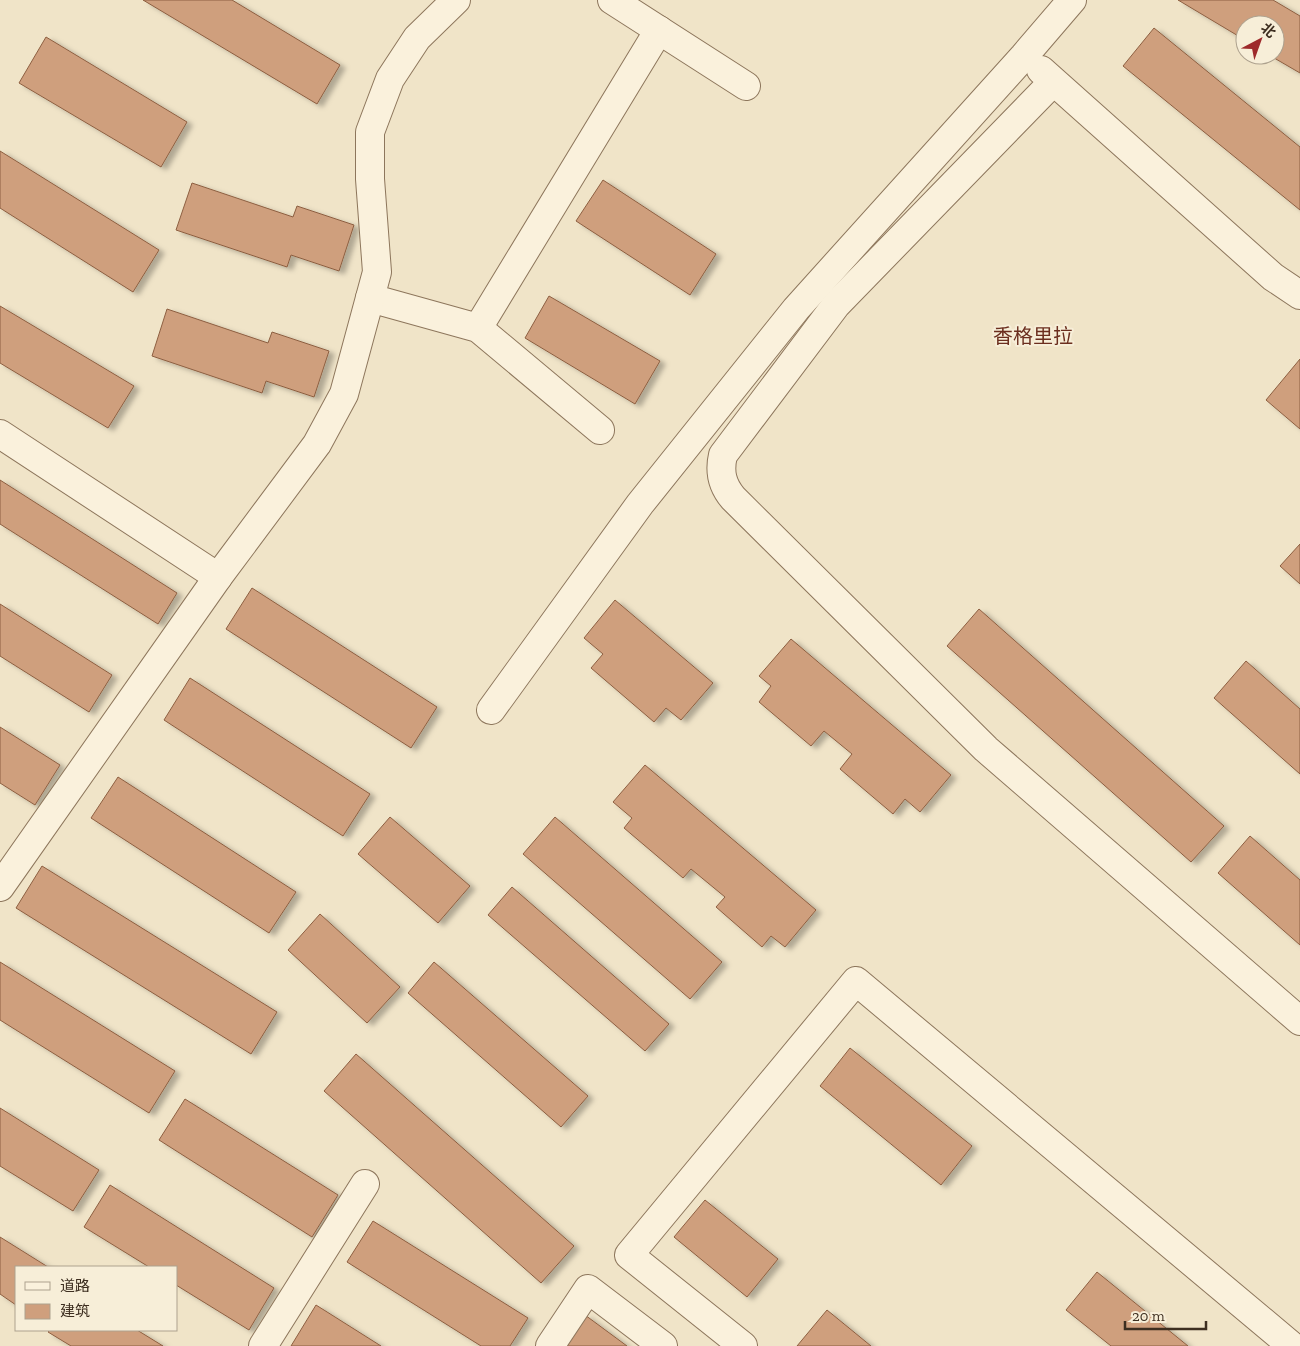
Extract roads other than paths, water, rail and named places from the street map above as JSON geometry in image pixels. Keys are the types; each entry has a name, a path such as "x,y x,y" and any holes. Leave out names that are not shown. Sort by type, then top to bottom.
{"street":[{"path":"0,887 218,577 317,444 344,394 377,272 370,179 370,132 390,79 417,38 456,0"},
{"path":"612,0 746,86"},
{"path":"490,710 640,504 796,309 1024,56 1072,0"},
{"path":"478,328 659,30"},
{"path":"1024,56 1273,277 1300,295"},
{"path":"1053,82 836,304 723,455 720,466 722,478 726,489 733,498 986,749 1300,1021"},
{"path":"370,298 478,328 600,430"},
{"path":"0,434 218,577"},
{"path":"742,1346 629,1255 856,981 1292,1346"},
{"path":"263,1346 365,1184"},
{"path":"550,1346 588,1289 663,1346"}],"district":[{"name":"香格里拉","path":"1033,336"}]}
